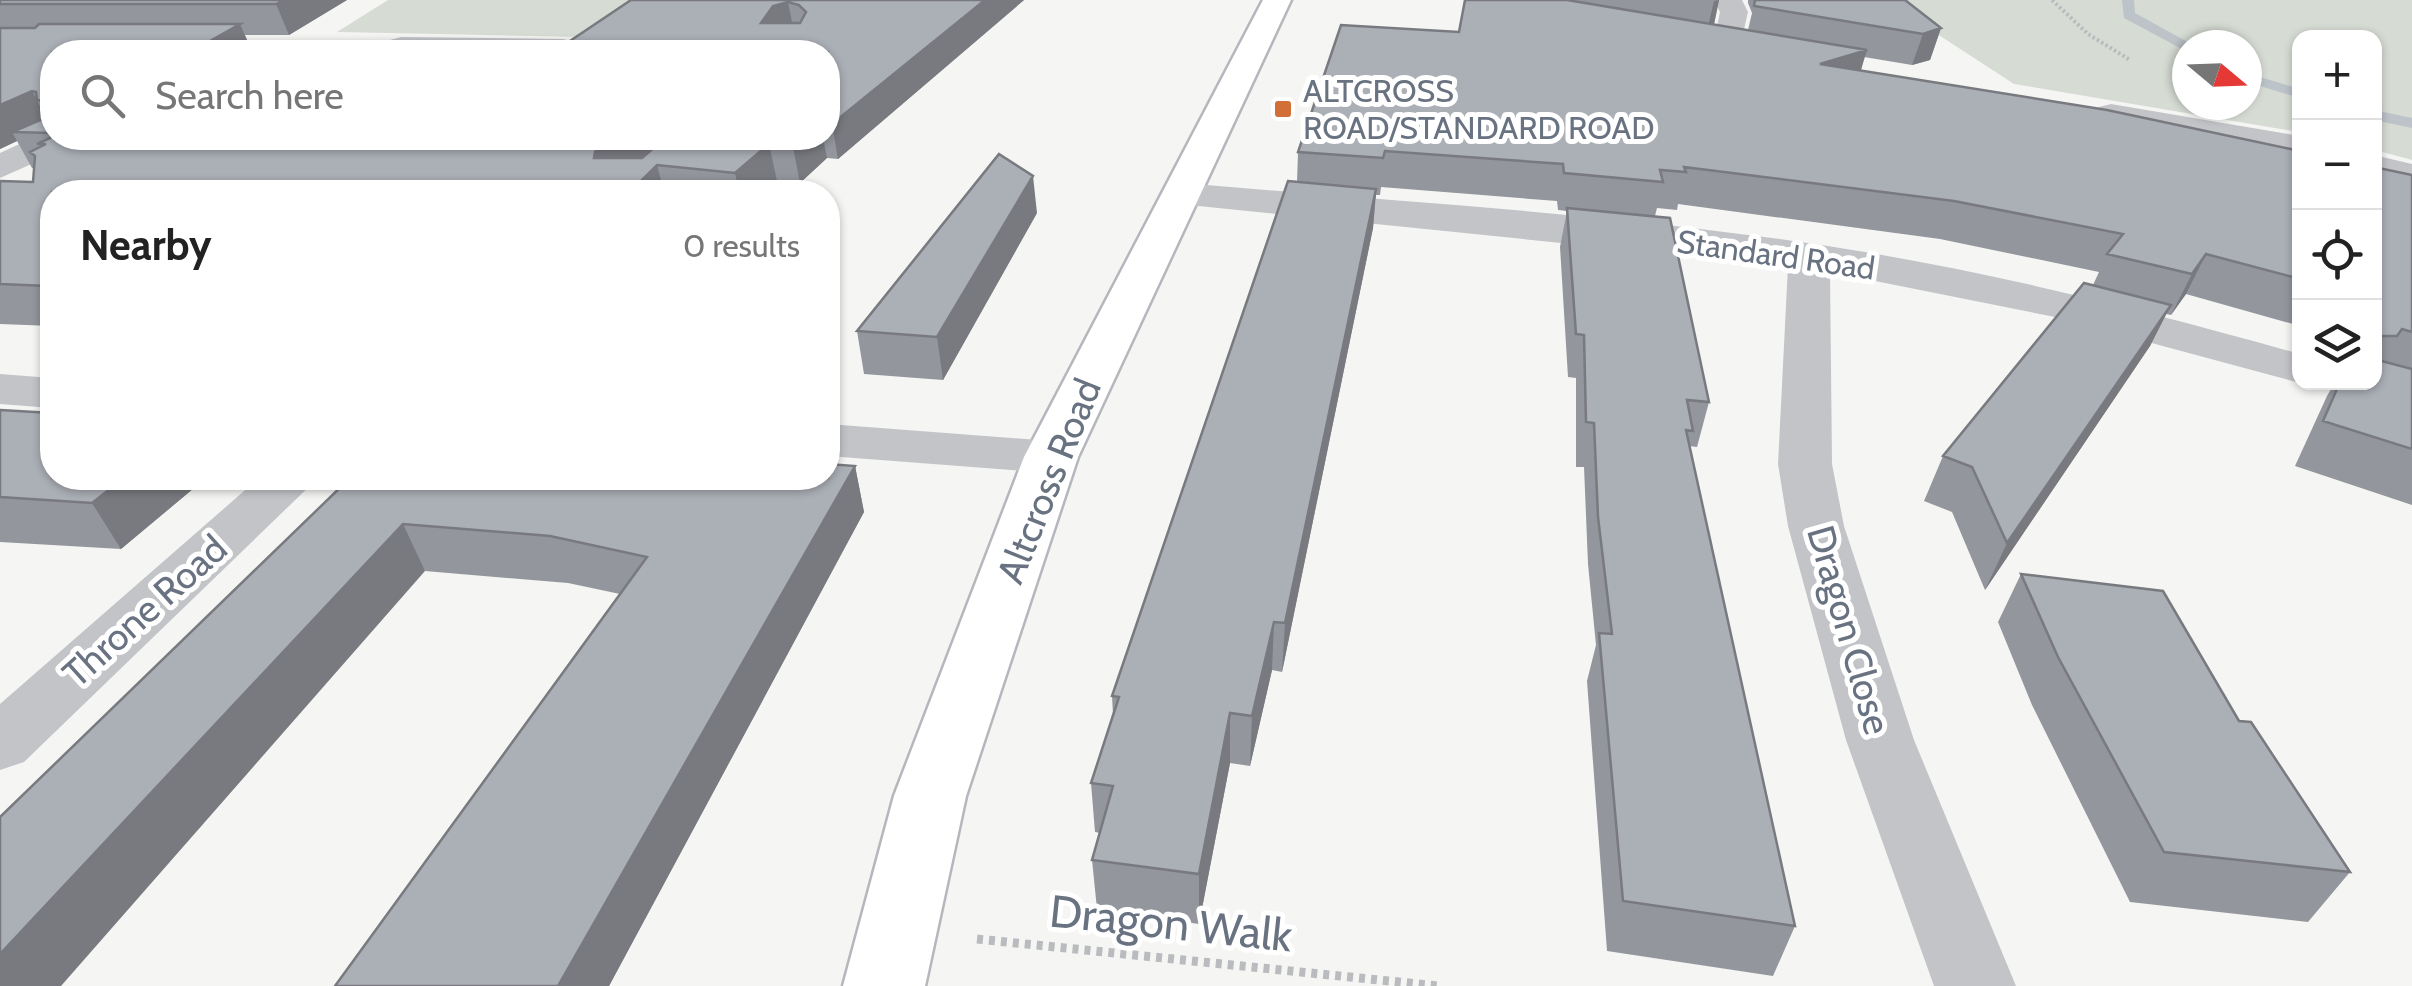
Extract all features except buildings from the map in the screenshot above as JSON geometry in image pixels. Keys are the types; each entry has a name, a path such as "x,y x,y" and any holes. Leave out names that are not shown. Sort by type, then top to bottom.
{"street":[{"name":"Altcross Road","path":"884,986 930,796 1051,457 1277,0"},
{"path":"1728,0 1734,12 1730,36 1695,42 1748,51"},
{"path":"2090,110 2292,147"},
{"path":"0,167 40,147"},
{"path":"2382,168 2412,175"},
{"name":"Standard Road","path":"1183,196 1611,232 1809,257 2052,304 2292,367"},
{"name":"Dragon Close","path":"1809,257 1806,464 1816,526 1880,740 1975,986"},
{"path":"0,390 40,392"},
{"path":"840,441 1051,457"},
{"name":"Throne Road","path":"0,744 278,490"}],"path":[{"path":"2052,0 2088,34 2132,61"},
{"name":"Dragon Walk","path":"897,930 1438,986"}],"shaded area":[{"path":"388,0 635,0 582,37 337,32"},
{"path":"1906,0 2412,0 2412,160 2382,152 2382,30 2292,30 2292,131 2228,120 2262,120 2262,30 2172,30 2172,111 2014,84 1911,17"}],"waterway":[{"path":"2128,0 2129,15 2172,38"},
{"path":"2262,82 2292,91"},
{"path":"2382,117 2412,123"}],"place":[{"name":"ALTCROSS ROAD/STANDARD ROAD","path":"1283,109"}]}
